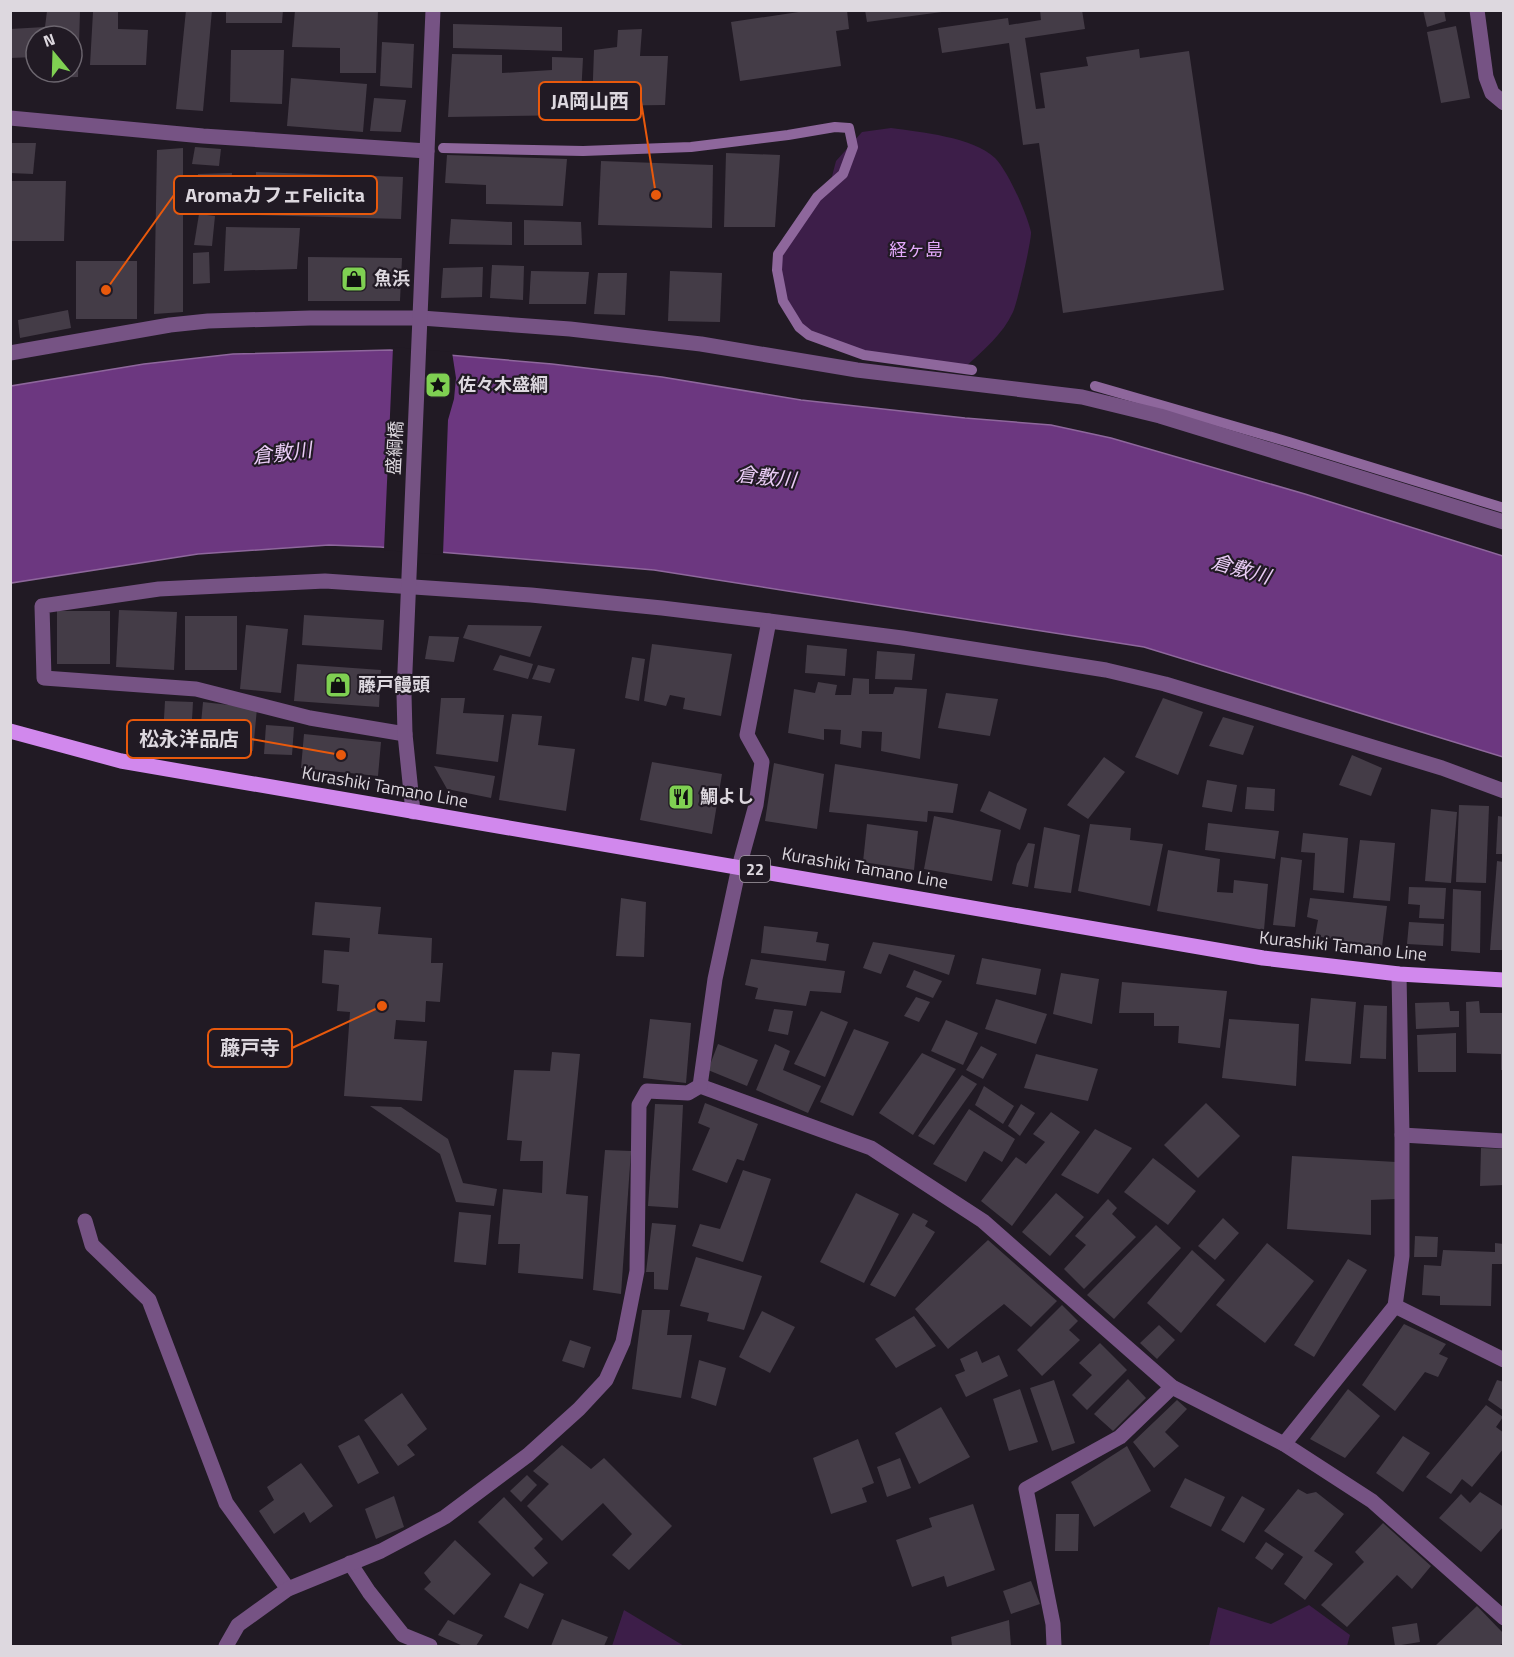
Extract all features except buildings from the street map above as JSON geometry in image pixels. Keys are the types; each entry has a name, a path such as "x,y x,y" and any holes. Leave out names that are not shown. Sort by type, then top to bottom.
{"main road":[{"name":"Kurashiki Tamano Line","path":"10,731 121,761 982,908 1128,936 1263,958 1399,974 1503,980"}],"street":[{"name":"盛綱橋","path":"413,812 405,734 404,694 433,10"},
{"path":"1477,10 1486,77 1492,93 1503,103"},
{"path":"10,118 204,136 427,151"},
{"path":"10,353 170,324 310,318 581,330 701,345 857,370 1082,397 1160,416 1503,522"},
{"path":"405,734 310,718 196,689 44,678 42,606 159,589 302,581 531,595 769,621 902,638 1106,670 1165,684 1442,768 1503,791"},
{"path":"700,1086 715,979 739,867 756,805 762,762 747,735 769,621"},
{"path":"1284,1444 1395,1306 1402,1256 1399,974"},
{"path":"700,1086 871,1148 983,1221 1172,1387 1284,1444 1372,1501 1503,1618"},
{"path":"226,1647 238,1625 288,1589 381,1551 445,1517 528,1455 579,1409 606,1380 623,1342 637,1271 639,1105 647,1091 688,1093 700,1086"},
{"path":"1402,1135 1503,1141"},
{"path":"85,1221 92,1245 149,1300 226,1503 288,1589"},
{"path":"1395,1306 1503,1360"},
{"path":"1054,1647 1053,1624 1026,1489 1120,1437 1172,1387"},
{"path":"350,1563 369,1592 403,1635 430,1647"}],"green space":[{"name":"経ヶ島","path":"891,128 960,140 985,151 995,158 1006,173 1029,224 1031,232 1029,246 1013,312 998,335 965,367 870,354 805,329 787,303 780,268 785,247 830,184 836,161 862,132"},
{"path":"1309,1605 1350,1635 1347,1646 1209,1646 1218,1607 1271,1624"},
{"path":"624,1610 684,1646 612,1646"}],"water":[{"name":"倉敷川","path":"390,350 552,364 662,377 801,400 1051,425 1111,438 1305,494 1503,556 1503,757 1144,647 654,570 380,547 329,545 198,554 11,583 11,386 144,364 233,354"}],"pier":[{"path":"393,347 452,352 456,378 454,399 448,420 443,555 384,550"}],"waterway":[{"path":"443,148 583,151 691,147 835,127 849,128 853,147 843,174 817,197 778,254 777,270 783,301 799,327 809,335 864,355 972,370"},
{"path":"1095,386 1504,508"}],"place":[{"name":"JA岡山西","path":"656,195"},
{"name":"魚浜","path":"354,279"},
{"name":"AromaカフェFelicita","path":"106,290"},
{"name":"佐々木盛綱","path":"438,385"},
{"name":"藤戸饅頭","path":"338,685"},
{"name":"松永洋品店","path":"341,755"},
{"name":"鯛よし","path":"681,797"},
{"name":"藤戸寺","path":"382,1006"}]}
